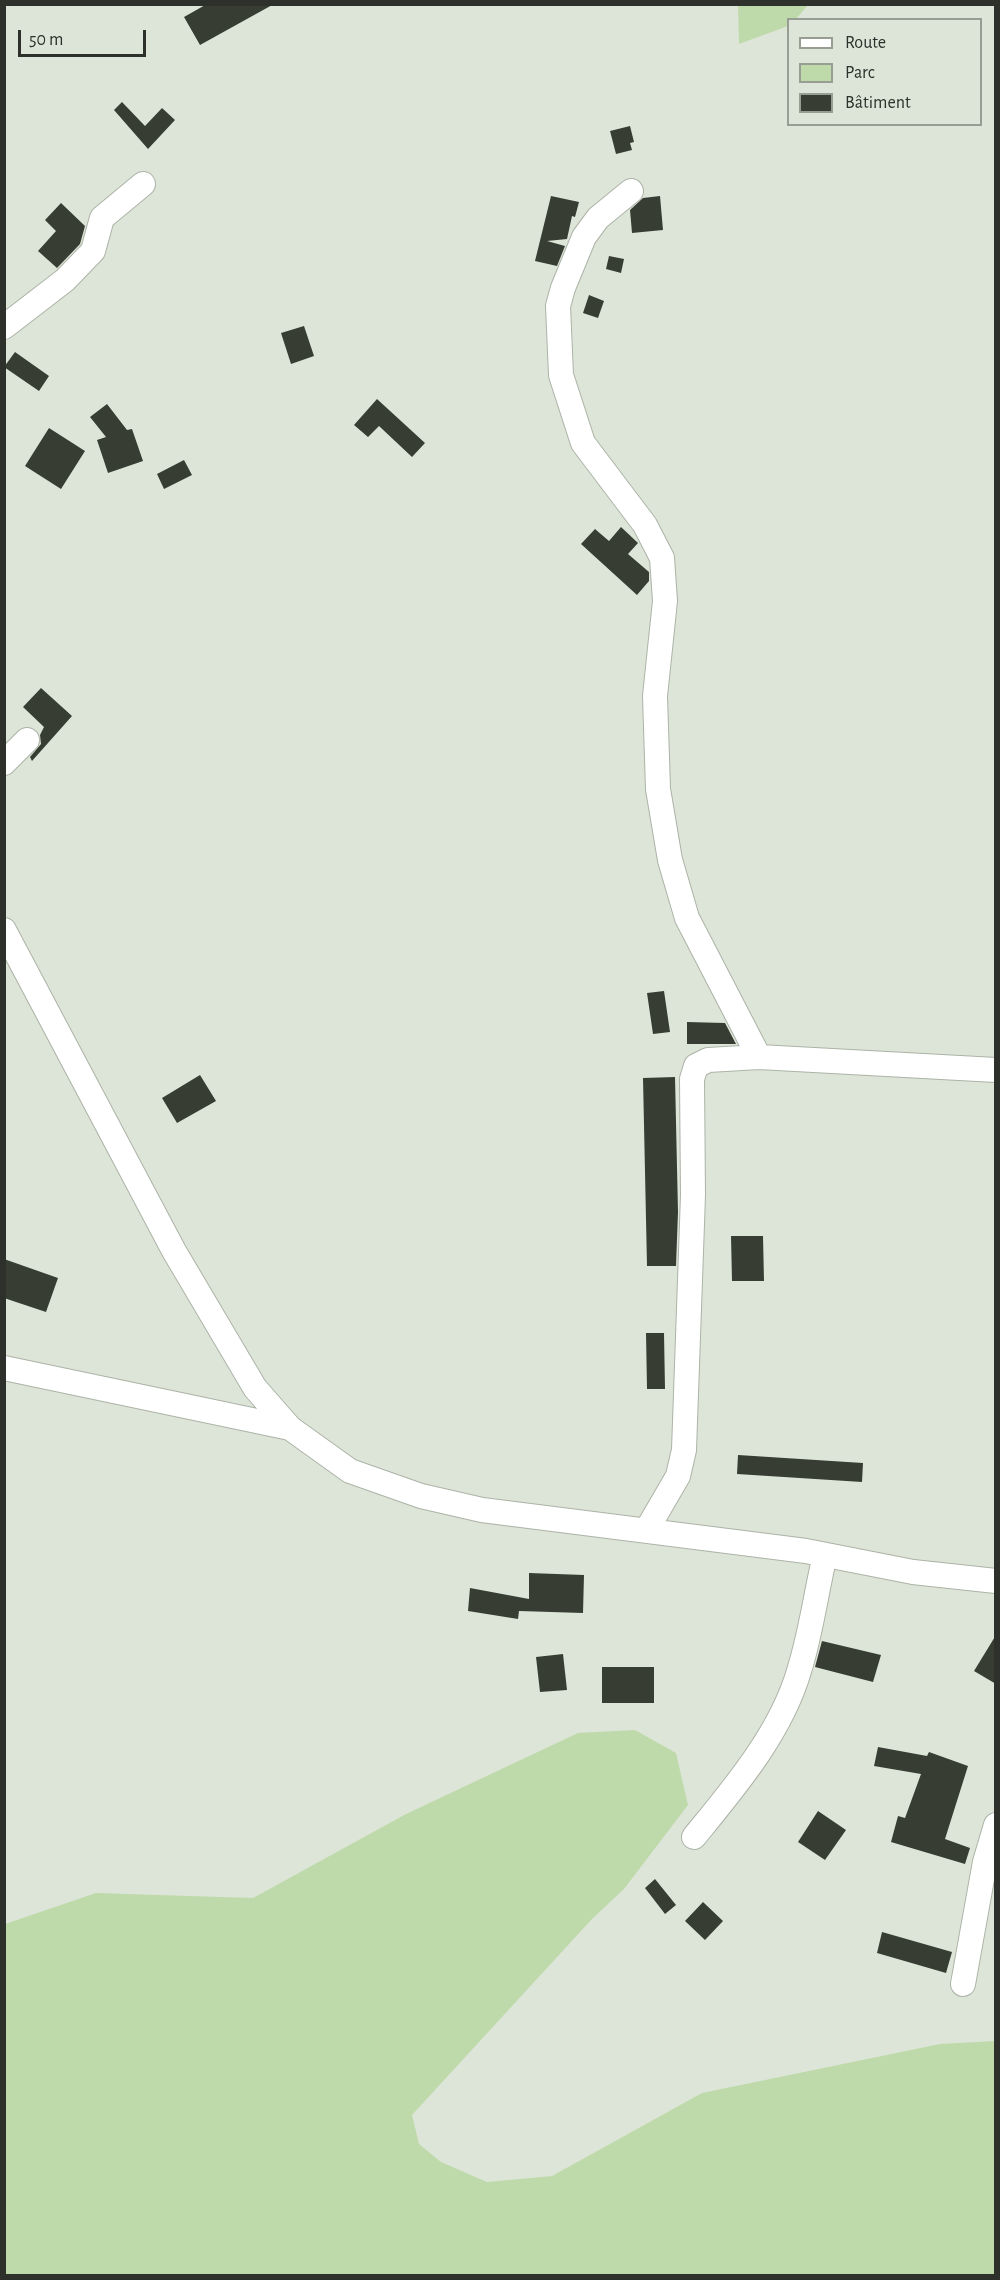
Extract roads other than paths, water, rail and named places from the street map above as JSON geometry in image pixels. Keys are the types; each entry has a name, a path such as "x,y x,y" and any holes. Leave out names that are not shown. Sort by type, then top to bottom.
{"street":[{"path":"4,327 65,280 93,252 102,218 143,184"},
{"path":"631,192 598,218 584,237 563,288 558,306 561,375 583,442 596,463 645,525 662,558 665,601 655,708 658,789 670,860 687,918 759,1057"},
{"path":"4,763 27,740"},
{"path":"4,930 174,1251 255,1388 290,1428 350,1471 421,1496 482,1510 825,1555 913,1572 996,1581"},
{"path":"646,1531 678,1476 684,1450 693,1195 692,1079 696,1066 708,1060 759,1057 996,1070"},
{"path":"4,1368 290,1428"},
{"path":"694,1837 729,1794 763,1745 785,1706 799,1673 825,1555"},
{"path":"963,1984 985,1862 996,1826"}]}
